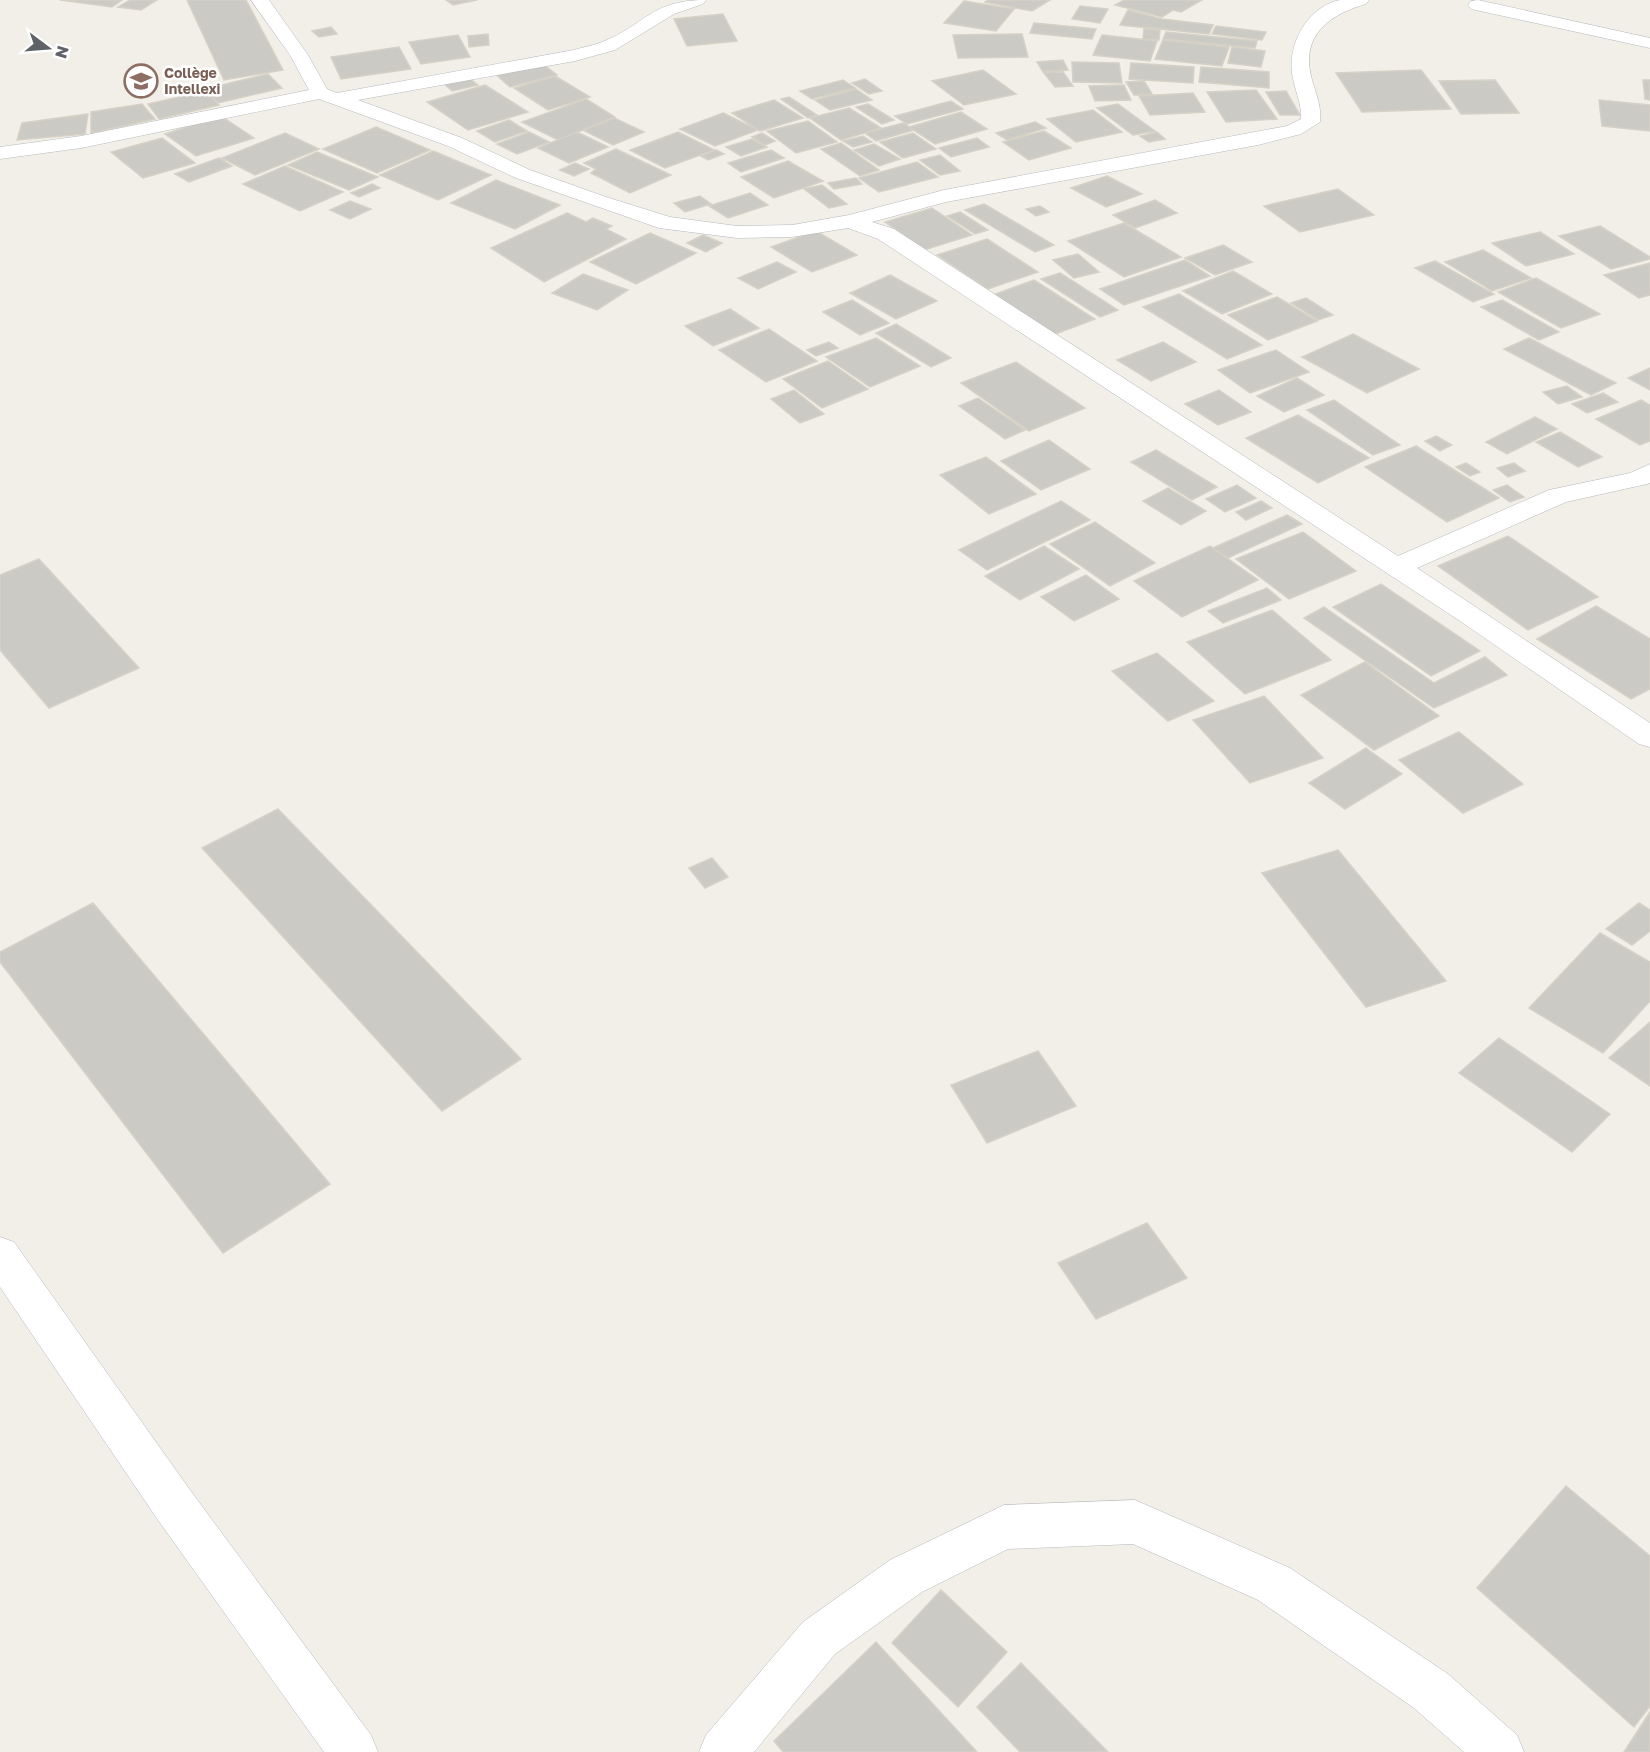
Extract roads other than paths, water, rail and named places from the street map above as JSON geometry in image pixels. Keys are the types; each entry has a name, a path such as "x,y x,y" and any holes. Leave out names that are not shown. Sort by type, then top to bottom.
{"street":[{"path":"260,0 327,96 455,142 523,174 667,223 737,232 792,231 850,221 944,196 1258,139 1294,130 1310,122 1313,112 1301,72 1302,52 1309,32 1329,11 1360,0"},
{"path":"0,153 81,142 609,46 668,10 698,0"},
{"path":"1455,0 1650,43"},
{"path":"1477,5 1500,0"},
{"path":"850,221 886,234 1396,567 1650,737"},
{"path":"1396,567 1558,496 1646,479"},
{"path":"0,1254 174,1505 354,1752"},
{"path":"723,1752 819,1638 906,1576 1004,1527 1135,1522 1274,1584 1431,1691 1500,1752"}],"place":[{"name":"Collège Intellexi","path":"141,81"}]}
